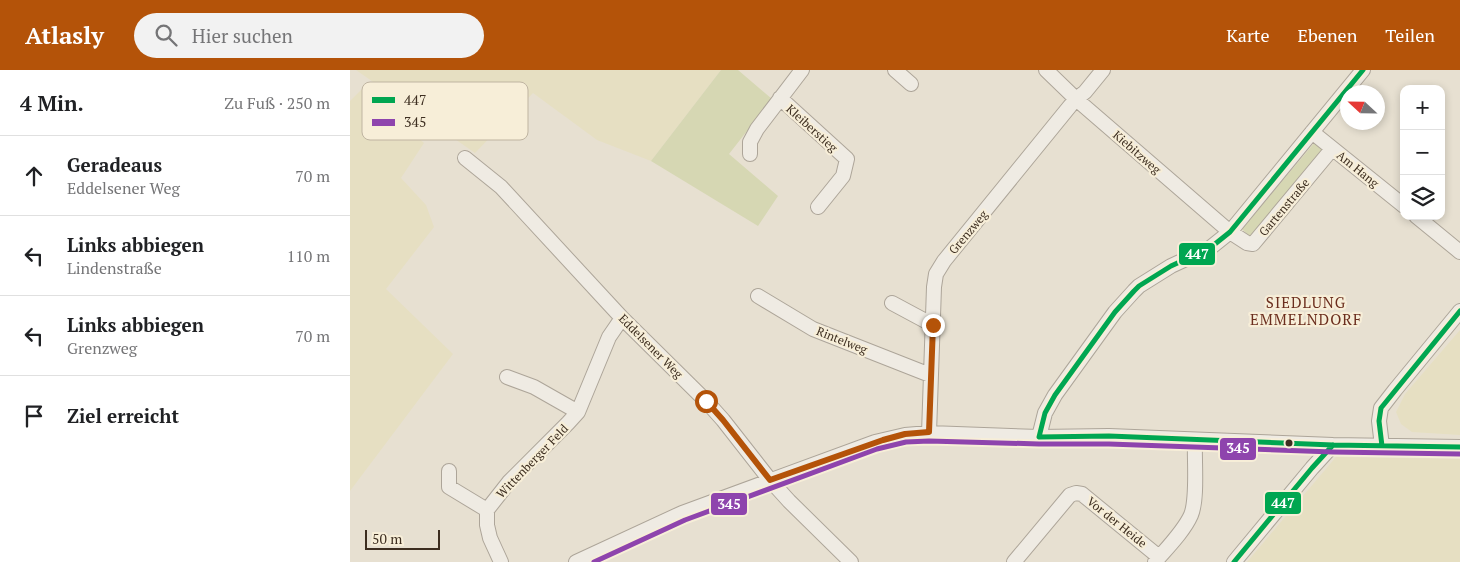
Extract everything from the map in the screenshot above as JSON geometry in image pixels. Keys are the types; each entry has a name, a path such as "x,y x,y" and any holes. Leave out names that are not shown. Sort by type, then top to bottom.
{"street":[{"path":"750,154 750,142 757,129 802,70"},
{"path":"895,70 911,84"},
{"name":"Kiebitzweg","path":"1046,70 1230,232"},
{"name":"Grenzweg","path":"929,432 930,375 936,274 944,261 1076,98 1085,92 1103,70"},
{"path":"1039,437 1045,413 1056,394 1115,312 1139,286 1171,266 1210,248 1230,232 1363,70"},
{"name":"Kleiberstieg","path":"780,98 847,159 843,176 818,207"},
{"name":"Am Hang","path":"1312,132 1400,203"},
{"name":"Gartenstraße","path":"1230,232 1247,243 1253,244 1332,149"},
{"name":"Eddelsener Weg","path":"465,158 501,187 622,318 706,401 770,480 851,562"},
{"path":"1421,220 1460,252"},
{"name":"Rintelweg","path":"758,296 813,329 930,375"},
{"path":"892,303 933,325"},
{"path":"1382,446 1378,421 1381,408 1460,311"},
{"name":"Wittenberger Feld","path":"501,562 490,538 487,510 509,482 578,412 609,337 622,318"},
{"name":"Wittenberger Feld","path":"507,377 534,387 578,412"},
{"path":"576,562 682,513 770,480 905,434 929,432 1039,437 1109,436 1333,445 1460,447"},
{"name":"Vor der Heide","path":"1014,562 1070,495 1076,493 1082,494 1157,560 1186,524 1191,514 1194,503 1195,440"},
{"path":"1234,562 1333,445"},
{"name":"Wittenberger Feld","path":"449,471 449,487 487,510"}],"shaded area":[{"path":"356,70 721,70 651,161 597,140 533,93 528,98 528,82 373,82"},
{"path":"362,89 362,140 421,140 424,143 401,178 426,205 434,227 386,289 453,354 350,491 350,101"},
{"path":"456,140 488,140 475,153"},
{"path":"1460,330 1460,435 1412,432 1401,424 1396,412 1405,394"},
{"path":"1336,457 1460,459 1460,562 1247,562"}],"green space":[{"path":"721,70 738,70 772,99 729,154 778,196 758,226 651,161"},
{"path":"1315,142 1324,149 1250,237 1242,229"}],"transit line":[{"name":"447","path":"1039,437 1045,413 1055,395 1115,312 1139,286 1171,266 1210,248 1230,232 1363,70"},
{"name":"447","path":"1382,446 1379,421 1381,408 1460,311"},
{"name":"447","path":"1039,437 1109,436 1333,445 1460,447"},
{"name":"345","path":"594,562 685,520 877,449 906,442 1109,444 1333,452 1460,454"},
{"name":"447","path":"1234,562 1333,445"}],"district":[{"name":"SIEDLUNG EMMELNDORF","path":"1306,310"}],"route":[{"path":"706,401 770,480 883,440 905,434 929,432 933,325"}]}
